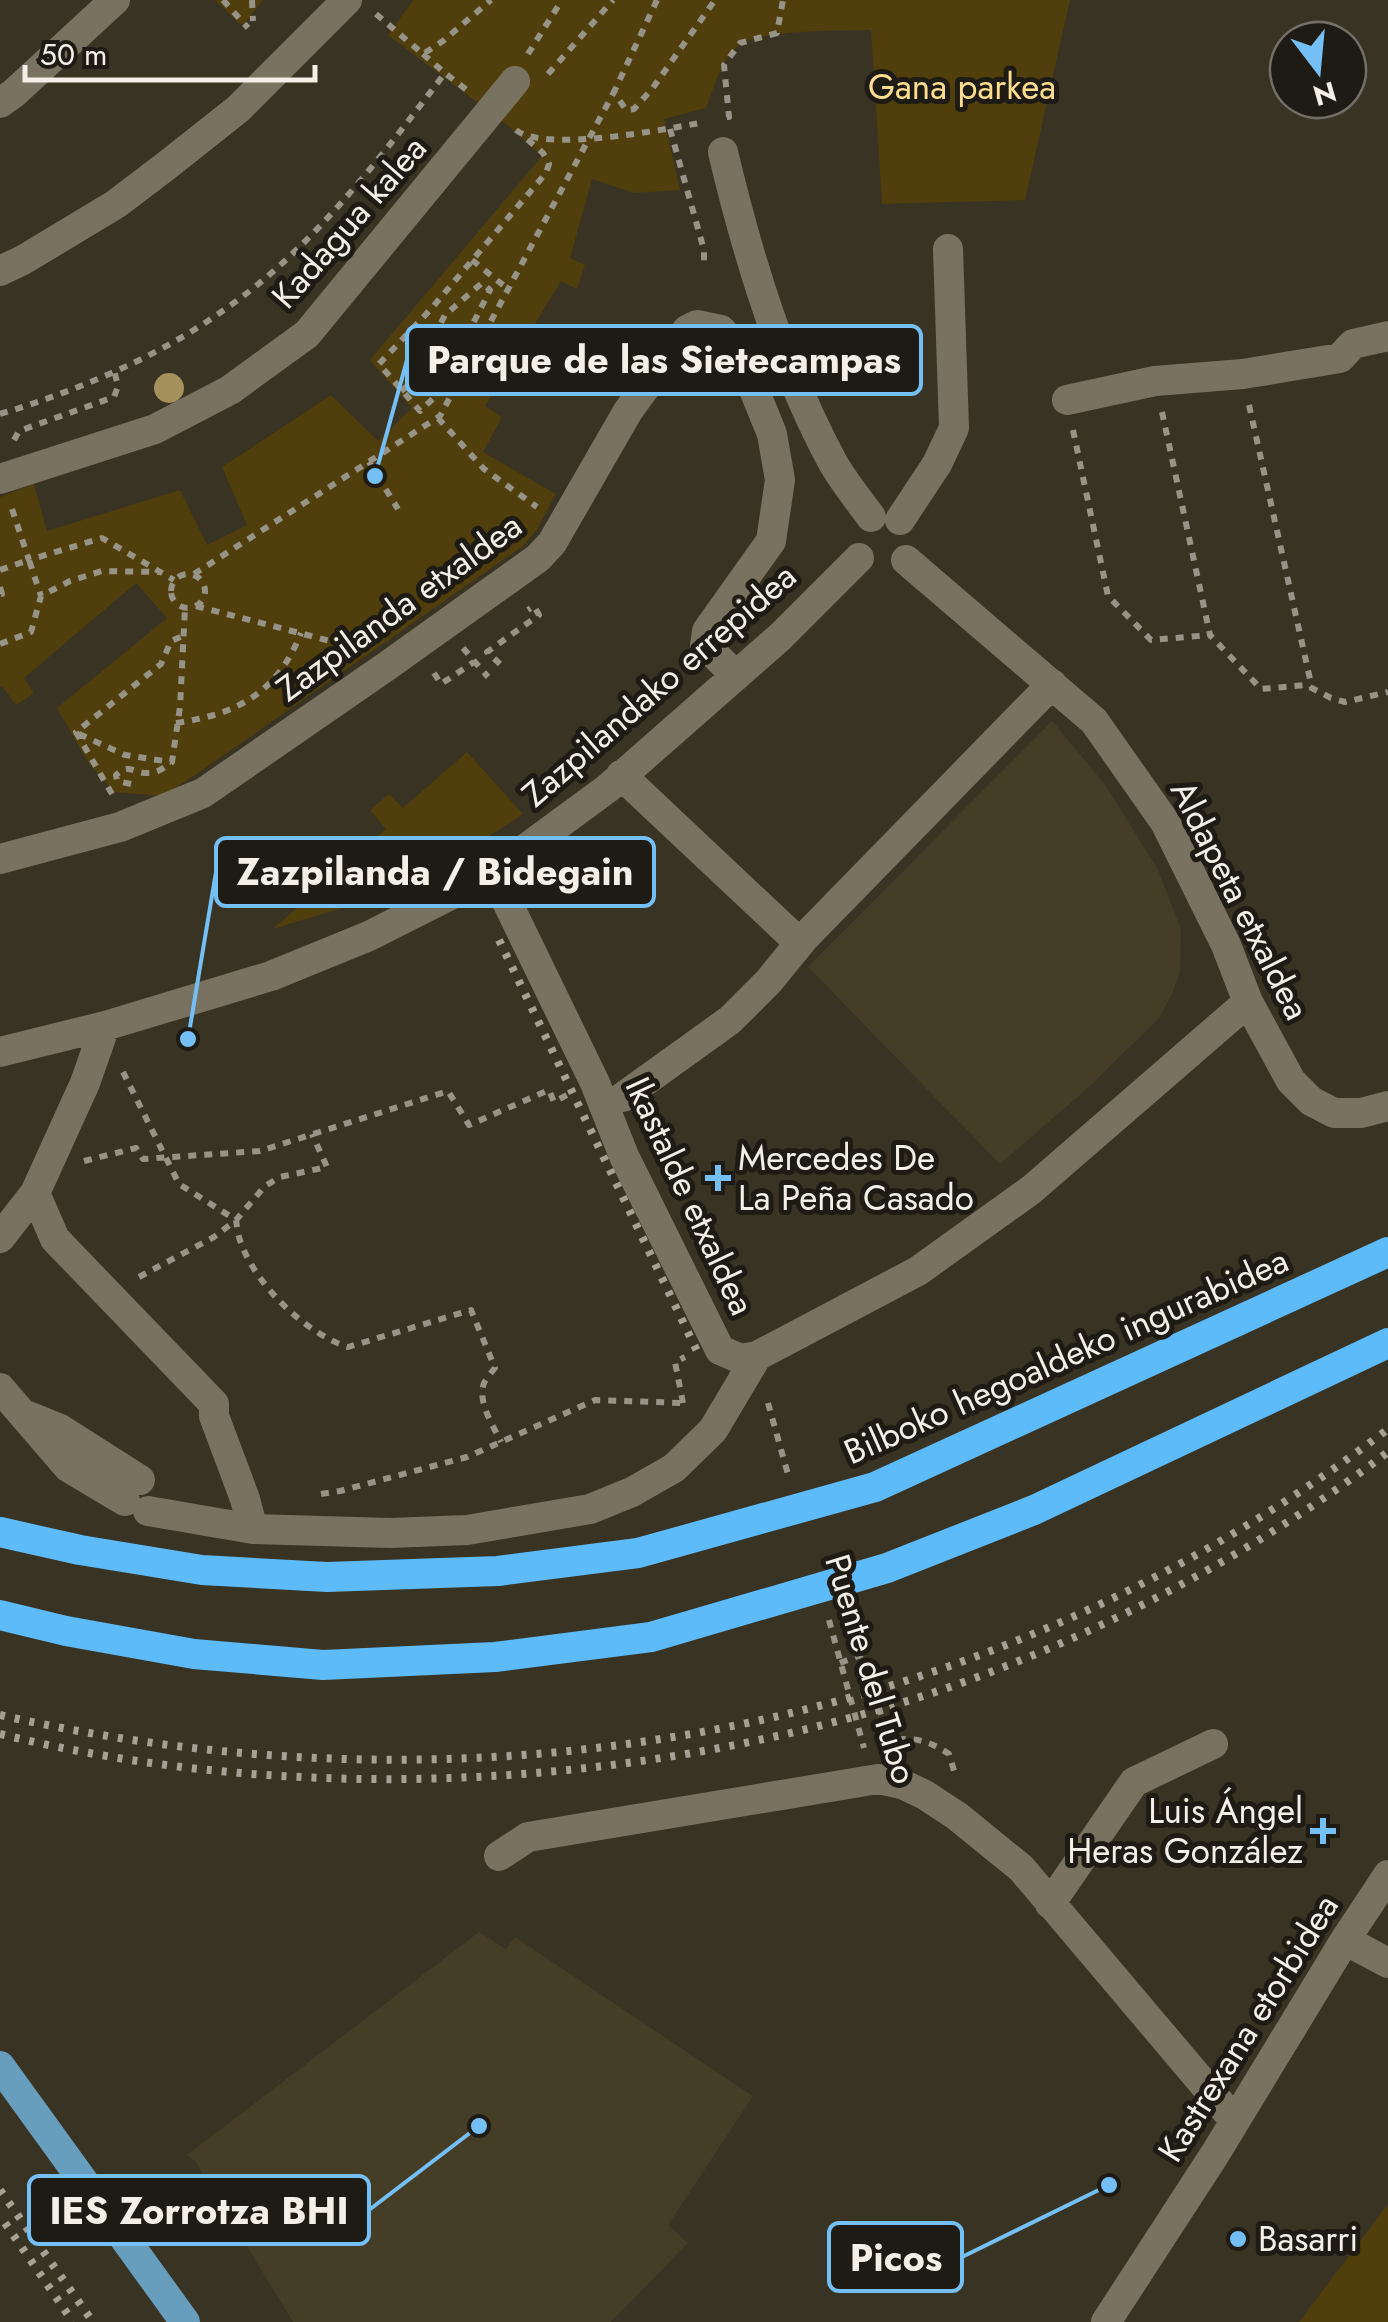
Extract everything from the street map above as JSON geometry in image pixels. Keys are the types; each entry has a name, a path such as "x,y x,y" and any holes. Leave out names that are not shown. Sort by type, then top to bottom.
{"highway":[{"name":"Bilboko hegoaldeko ingurabidea","path":"0,1532 202,1570 327,1577 498,1571 638,1553 875,1487 1388,1252"},
{"path":"0,1615 194,1654 323,1665 495,1658 651,1638 887,1568 1034,1510 1388,1343"}],"main road":[{"path":"0,2066 184,2322"}],"street":[{"path":"0,104 114,0"},
{"path":"0,270 116,204 238,109 359,5"},
{"name":"Kadagua kalea","path":"0,479 154,430 230,390 307,334 493,111 528,82"},
{"path":"722,152 742,229 794,378 834,465 886,519 910,532 912,546 906,560 895,570 880,572 859,558 854,540 860,527 886,519 937,464 954,428 948,250"},
{"name":"Zazpilanda etxaldea","path":"0,860 120,827 203,793 538,558 552,542 628,410 687,330 697,326 720,330 738,350 772,434 780,480 771,541 707,631 705,644 736,676"},
{"path":"1067,400 1155,381 1243,374 1340,358 1353,344 1388,336"},
{"name":"Zazpilandako errepidea","path":"0,1052 106,1026 288,969 368,936 454,893 560,824 622,775 780,637 859,558"},
{"name":"Aldapeta etxaldea","path":"906,560 1094,721 1165,822 1226,945 1248,1002 1291,1081 1311,1101 1334,1113 1361,1113 1388,1106"},
{"path":"623,1097 730,1020 804,938 1052,684"},
{"path":"622,775 789,932 804,938"},
{"name":"Ikastalde etxaldea","path":"492,871 595,1083 624,1156 720,1350 740,1359 757,1356 934,1260 1031,1190 1248,1002"},
{"path":"0,1238 36,1193 106,1026"},
{"path":"36,1193 54,1239 214,1404 214,1416 253,1529"},
{"path":"0,1388 68,1467 138,1497 253,1529 390,1533 467,1530 590,1508 632,1492 674,1468 706,1417 757,1356"},
{"path":"1050,1904 1134,1782 1212,1744"},
{"path":"499,1856 528,1837 878,1779 902,1784 956,1816 1020,1868 1235,2121"},
{"name":"Kastrexana etorbidea","path":"1106,2322 1388,1875"},
{"path":"1346,1940 1388,1963"}],"path":[{"path":"223,0 251,24 252,0"},
{"path":"423,54 490,0"},
{"path":"528,82 528,53 562,0"},
{"path":"528,82 613,0"},
{"path":"347,644 196,606 185,608 172,597 174,580 194,574 438,418 614,92 657,0"},
{"path":"614,92 626,110 634,109 716,0"},
{"path":"526,138 589,139 729,117 724,65 740,43 777,33 783,0"},
{"path":"359,5 526,138 549,164 546,173 379,364 402,391 420,411 437,395 490,290 482,283 445,315 409,385 402,391"},
{"path":"0,414 48,400 170,346 224,310 312,233 374,166 445,73"},
{"path":"670,128 704,250 704,266"},
{"path":"472,260 508,289"},
{"path":"434,304 445,315"},
{"path":"10,446 19,431 114,397 118,386 114,370"},
{"path":"1243,374 1312,688"},
{"path":"1155,381 1210,635 1261,689 1306,685 1345,702 1388,692"},
{"path":"437,395 448,403"},
{"path":"1067,400 1108,596 1151,640 1210,635"},
{"path":"438,418 484,469 552,517"},
{"path":"369,462 398,509"},
{"path":"0,644 30,632 40,596 13,512"},
{"path":"0,570 102,538 174,580"},
{"path":"40,596 102,571 160,572"},
{"path":"194,574 204,587 204,598 196,606"},
{"path":"500,664 487,652 538,616 534,606 518,616"},
{"path":"145,788 116,780 116,775 127,768 148,774 172,762 180,707 185,608"},
{"path":"176,724 229,712 252,699 282,670 301,633"},
{"path":"76,732 161,664 171,641 183,636"},
{"path":"465,651 488,677"},
{"path":"428,664 441,684 474,662"},
{"path":"76,732 126,755 172,762"},
{"path":"76,732 114,798"},
{"path":"128,1080 180,1184 236,1220 240,1242 264,1283 313,1330 332,1342 348,1346 471,1310 494,1368 484,1382 483,1394 501,1442"},
{"path":"76,1163 136,1148 143,1160 260,1151 448,1091 470,1125 549,1090 554,1102 573,1092"},
{"path":"132,1280 214,1237 280,1177 327,1167 312,1134"},
{"path":"683,1403 675,1362 698,1352"},
{"path":"321,1494 467,1457 595,1400 683,1403 706,1417"},
{"path":"769,1404 789,1478"},
{"name":"Puente del Tubo","path":"825,1607 866,1755"},
{"path":"840,1663 863,1654 894,1760"},
{"name":"Puente del Tubo","path":"873,1746 897,1739 930,1742 949,1754 956,1782"}],"shaded area":[{"path":"1052,721 1106,786 1158,870 1181,929 1180,972 1159,1018 1090,1086 1000,1164 808,967"},
{"path":"479,1932 506,1949 515,1937 753,2096 668,2225 688,2243 611,2322 293,2322 195,2161 187,2155"}],"green space":[{"path":"215,0 263,0 244,24"},
{"name":"Gana parkea","path":"413,0 1070,0 1025,200 882,204 871,30 782,33 739,45 723,66 706,108 664,119 680,190 634,193 592,179 570,258 585,265 577,289 561,281 485,406 502,417 483,452 556,494 536,531 523,546 162,796 114,792 88,762 57,708 167,618 136,583 24,678 34,693 16,705 0,687 0,497 34,484 47,531 180,490 207,545 247,525 222,467 331,395 378,441 412,408 370,360 542,156 388,35"},
{"path":"467,752 523,814 417,878 349,906 273,929 386,829 370,810 389,794 403,808"},
{"path":"1388,2204 1388,2322 1299,2322"}],"railway":[{"path":"499,940 697,1351"},
{"path":"0,1715 183,1747 366,1759 547,1753 727,1727 902,1682 1071,1617 1234,1533 1388,1429"},
{"path":"0,1734 108,1756 220,1771 333,1778 447,1778 561,1771 674,1756 784,1734 956,1685 1086,1632 1274,1531 1388,1452"},
{"path":"0,2190 93,2322"},
{"path":"5,2223 73,2322"}],"place":[{"name":"Parque de las Sietecampas","path":"375,476"},
{"name":"Zazpilanda / Bidegain","path":"188,1039"},
{"name":"Mercedes De La Peña Casado","path":"718,1178"},
{"name":"Luis Ángel Heras González","path":"1323,1831"},
{"name":"IES Zorrotza BHI","path":"479,2126"},
{"name":"Picos","path":"1109,2185"},
{"name":"Basarri","path":"1238,2239"}]}
